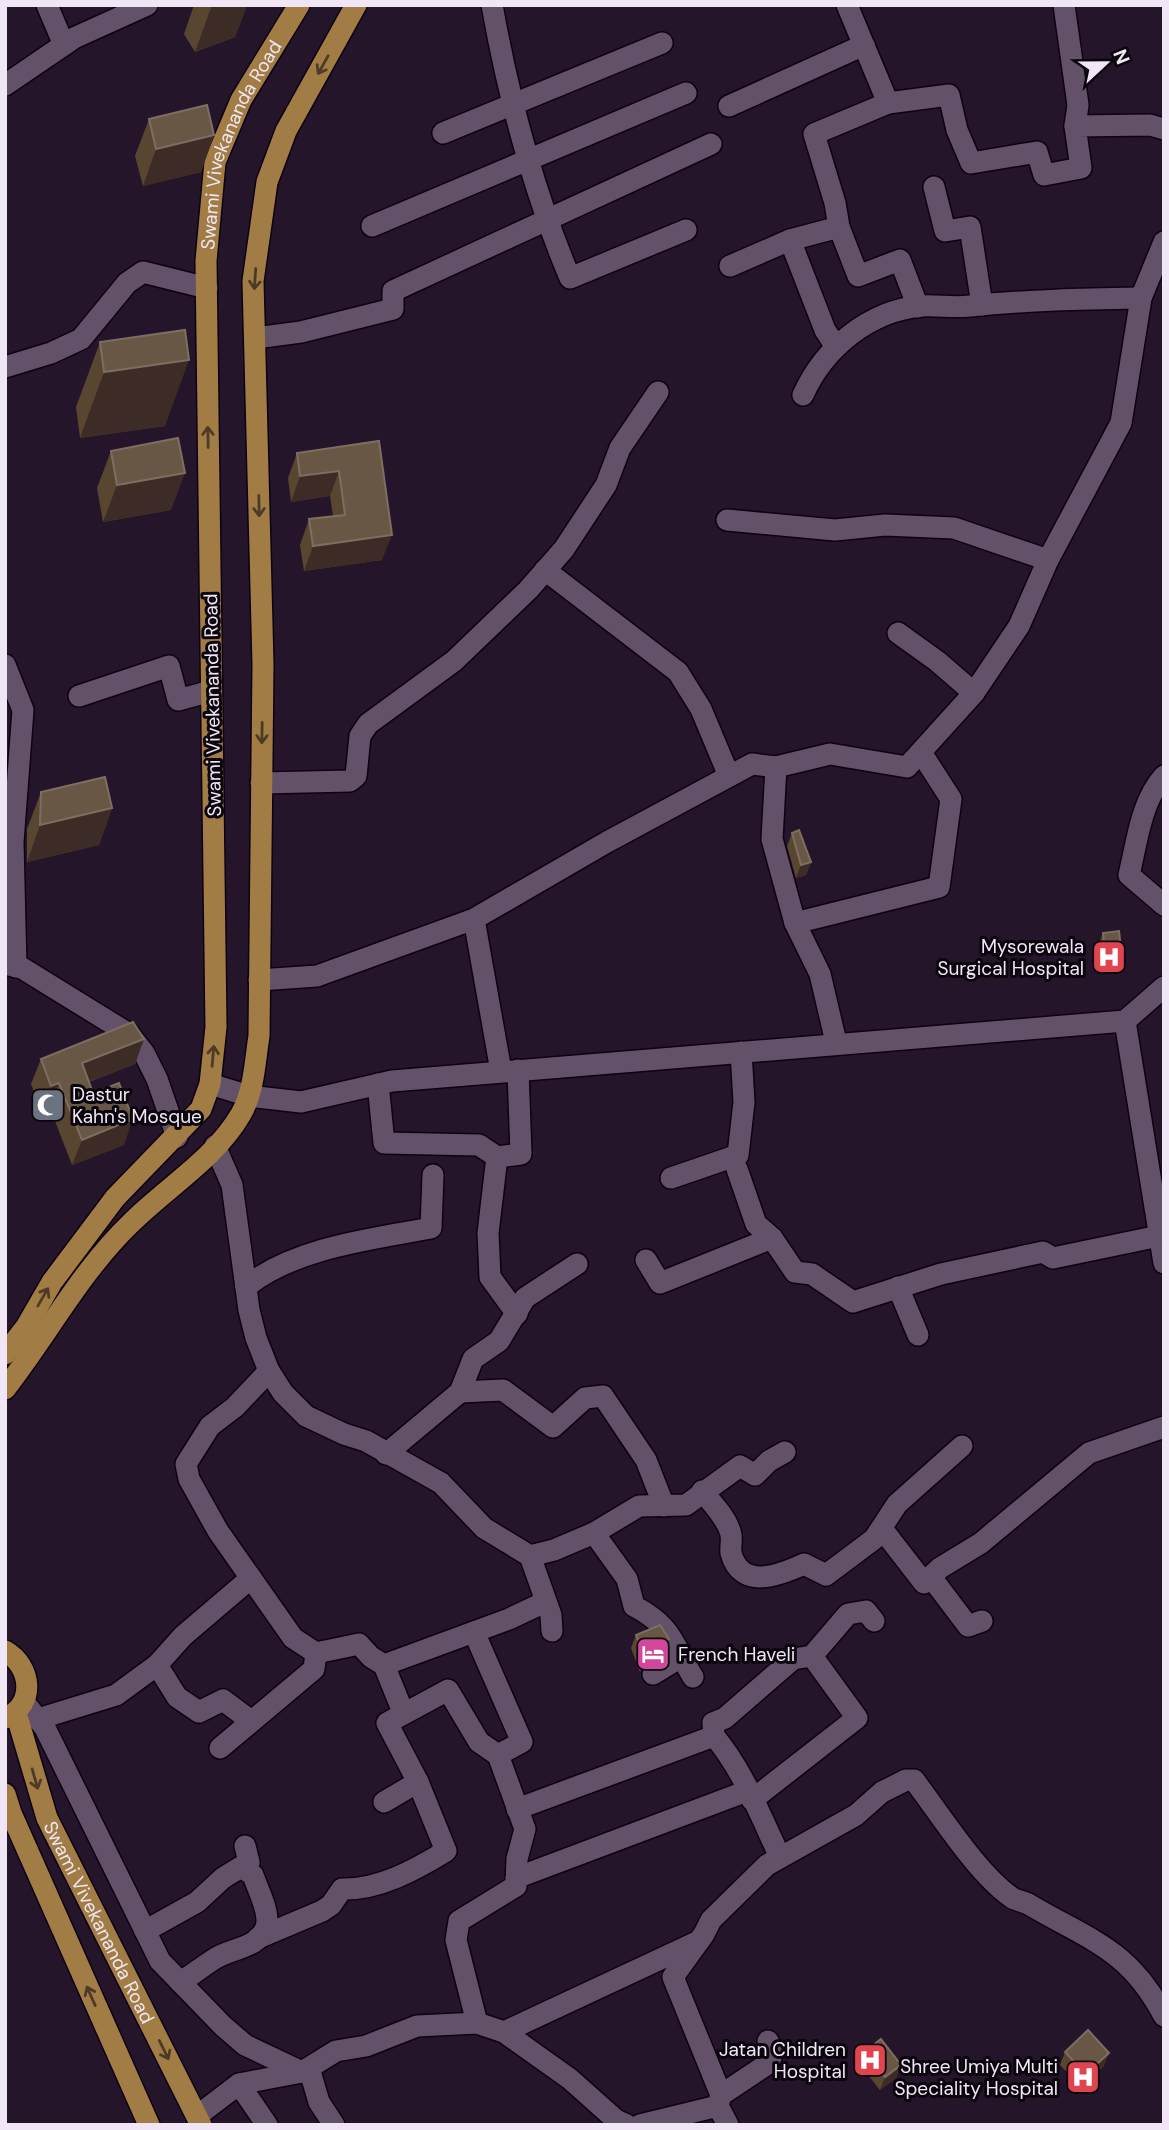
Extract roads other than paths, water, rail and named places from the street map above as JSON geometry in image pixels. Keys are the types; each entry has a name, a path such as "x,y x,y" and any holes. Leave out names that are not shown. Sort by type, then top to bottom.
{"main road":[{"name":"Swami Vivekananda Road","path":"5,1353 26,1327 52,1282 115,1198 177,1137 201,1109 210,1084 216,1027 206,288 215,162 241,100 299,5"},
{"path":"5,1389 44,1339 69,1295 130,1223 215,1146 241,1115 249,1097 259,1036 262,650 253,281 267,182 286,131 356,5"},
{"name":"Swami Vivekananda Road","path":"6,1651 22,1666 27,1678 15,1711 47,1818 199,2120"},
{"name":"Swami Vivekananda Road","path":"7,1805 149,2125"}],"street":[{"path":"47,5 64,45"},
{"path":"5,85 64,45 146,5"},
{"path":"492,5 512,106 546,220 570,278 686,230"},
{"path":"847,5 888,103"},
{"path":"918,307 900,260 858,276 839,227 835,203 814,134 888,103 948,95 957,130 971,163 1037,152 1044,174 1081,168 1075,127 1077,105 1064,5"},
{"path":"443,133 662,43"},
{"path":"730,106 864,46"},
{"path":"372,226 687,93"},
{"path":"1075,127 1150,125 1164,129"},
{"path":"255,338 301,332 393,309 393,291 711,144"},
{"path":"934,187 945,231 970,227 982,305"},
{"path":"730,266 790,240 839,227"},
{"path":"790,240 825,330 836,347"},
{"path":"260,980 317,976 474,919 607,842 752,764 776,767 830,754 907,767 922,754 974,693 1019,626 1048,560 1121,423 1141,299 1164,242"},
{"path":"5,367 51,353 80,339 127,283 143,272 206,288"},
{"path":"803,396 811,377 843,339 889,313 918,307 1141,299"},
{"path":"261,783 350,781 359,768 360,736 368,724 454,660 564,549 606,485 620,448 658,392"},
{"path":"727,520 835,530 897,525 954,528 1048,560"},
{"path":"545,570 678,672 701,709 729,776"},
{"path":"898,633 937,661 974,693"},
{"path":"5,665 23,709 13,842 11,965 129,1034 144,1053 157,1079 177,1137"},
{"path":"79,696 169,666 178,700 212,691"},
{"path":"795,923 939,887 951,799 922,754"},
{"path":"776,767 772,839 795,923 820,974 836,1042"},
{"path":"1164,776 1154,787 1139,831 1129,875 1164,905"},
{"path":"378,1084 384,1143 479,1145 497,1157 521,1154 510,1071 474,919"},
{"path":"210,1084 249,1097 301,1101 378,1084 510,1071 836,1042 1125,1021 1164,987"},
{"path":"1125,1021 1156,1160 1164,1263"},
{"path":"671,1178 738,1155 744,1102 741,1052"},
{"path":"215,1146 232,1185 256,1338 269,1371 283,1393 306,1416 366,1441 441,1483 484,1528 530,1556 551,1615 552,1631"},
{"path":"497,1157 488,1233 490,1277 517,1314"},
{"path":"737,1169 756,1224 772,1238 795,1272 812,1274 853,1302 941,1274 1044,1252 1054,1258 1160,1236"},
{"path":"246,1287 264,1272 349,1243 431,1228 433,1175"},
{"path":"646,1260 660,1283 772,1238"},
{"path":"386,1454 460,1392 473,1359 499,1341 525,1298 577,1264"},
{"path":"898,1287 918,1335"},
{"path":"269,1371 235,1407 210,1426 186,1464 189,1479 251,1578 293,1638 316,1653 359,1644 371,1657 384,1665 403,1712"},
{"path":"460,1392 503,1390 553,1427 585,1398 603,1396 646,1460 664,1506"},
{"path":"883,1530 924,1583 981,1543 1089,1453 1164,1427"},
{"path":"702,1491 732,1534 732,1554 739,1570 758,1579 779,1575 804,1564 827,1575 883,1530 897,1504 962,1446"},
{"path":"530,1556 554,1550 594,1533 639,1506 686,1505 740,1466 755,1475 769,1461 785,1452"},
{"path":"594,1533 627,1579 634,1606 658,1619 673,1638 693,1677"},
{"path":"931,1577 968,1626 982,1621"},
{"path":"38,1719 116,1695 158,1665 183,1636 251,1578"},
{"path":"384,1665 545,1602"},
{"path":"780,1857 750,1796 714,1736 713,1723 725,1718 793,1659 812,1656 848,1614 866,1611 874,1621"},
{"path":"474,1632 522,1742 498,1755"},
{"path":"220,1748 314,1669 316,1653"},
{"path":"516,1878 750,1796 857,1718 812,1656"},
{"path":"653,1674 681,1657"},
{"path":"158,1665 177,1697 199,1712 223,1700 251,1721"},
{"path":"180,1982 217,1957 240,1950 258,1938 322,1911 331,1905 342,1889 361,1889 391,1880 452,1850 387,1723 448,1690 478,1742 498,1755 525,1829 517,1860 516,1886 511,1892 458,1921 456,1940 477,2023"},
{"path":"15,1711 38,1719 45,1728 160,1961 245,2045 305,2070 334,2125"},
{"path":"517,1809 714,1736"},
{"path":"722,2109 673,1977 700,1941 711,1920 780,1857 856,1815 882,1792 906,1780 914,1780 974,1858 1012,1898 1087,1934 1112,1951 1148,1985 1164,2016"},
{"path":"384,1802 418,1782"},
{"path":"145,1931 197,1902 223,1878 242,1868 249,1862 245,1846"},
{"path":"242,1868 253,1875 266,1915 267,1927 258,1938"},
{"path":"504,2032 700,1941"},
{"path":"199,2120 239,2084 305,2070 336,2051 366,2046 417,2026 477,2023 504,2032 570,2079 617,2120 627,2125"},
{"path":"640,2125 722,2109 769,2063 773,2052 768,2041"},
{"path":"239,2084 267,2125"}],"place":[{"name":"Mysorewala Surgical Hospital","path":"1109,957"},
{"name":"Dastur Kahn's Mosque","path":"48,1105"},
{"name":"French Haveli","path":"653,1654"},
{"name":"Jatan Children Hospital","path":"870,2060"},
{"name":"Shree Umiya Multi Speciality Hospital","path":"1083,2077"}]}
